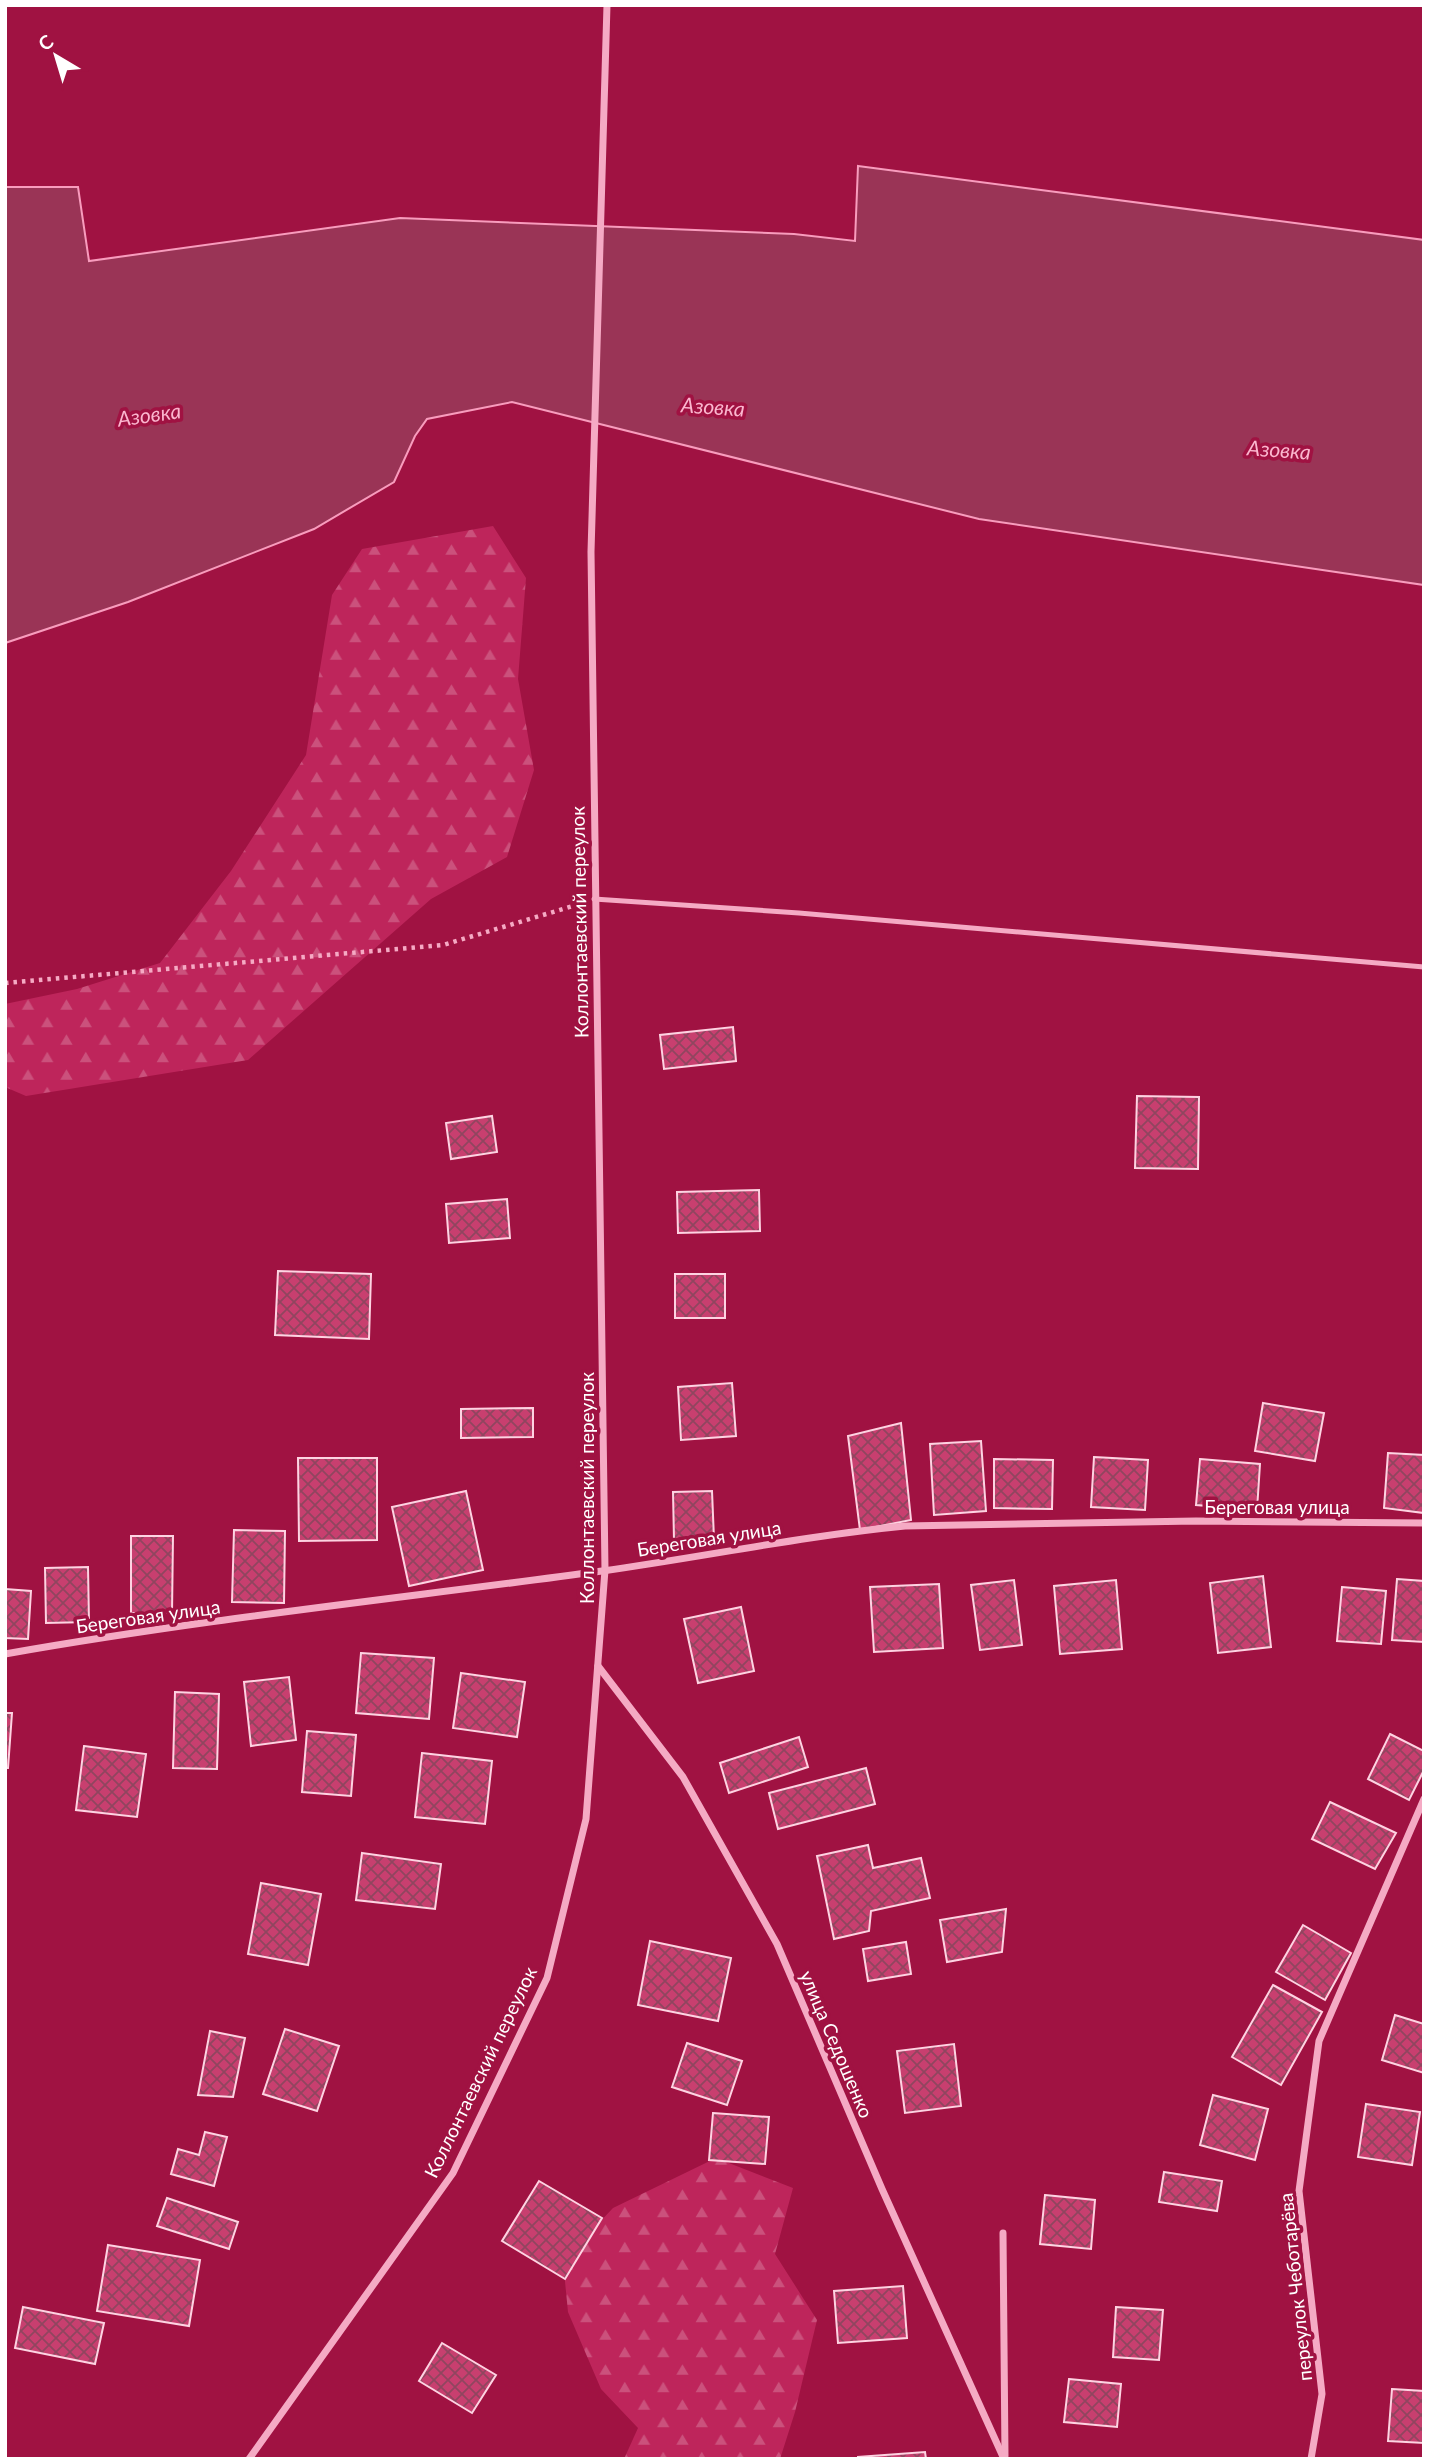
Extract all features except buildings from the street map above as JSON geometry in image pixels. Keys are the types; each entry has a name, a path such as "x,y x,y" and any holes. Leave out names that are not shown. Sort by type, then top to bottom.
{"street":[{"name":"Коллонтаевский переулок","path":"249,2459 453,2173 547,1978 586,1819 605,1570 591,552 607,5"},
{"name":"Береговая улица","path":"5,1654 124,1633 605,1570 859,1530 905,1526 1196,1521 1424,1523"},
{"name":"улица Седошенко","path":"597,1665 683,1777 777,1944 882,2189 1004,2459"},
{"name":"переулок Чеботарёва","path":"1311,2459 1322,2394 1299,2191 1319,2041 1424,1799"},
{"name":"улица Седошенко","path":"1003,2233 1004,2459"}],"lane":[{"path":"594,900 799,913 1424,967"}],"path":[{"path":"5,983 443,945 594,900"}],"green space":[{"path":"493,526 526,578 518,679 534,770 507,857 431,899 248,1060 26,1096 5,1087 5,1004 77,989 160,963 231,871 306,755 332,595 362,549"},
{"path":"716,2158 793,2188 775,2254 817,2320 795,2412 780,2459 624,2459 638,2428 601,2389 568,2312 563,2261 613,2208"}],"water":[{"name":"Азовка","path":"858,166 1424,240 1424,585 979,519 512,402 427,419 415,436 394,482 314,529 128,602 5,643 5,187 78,187 89,261 400,218 794,234 855,241"}]}
